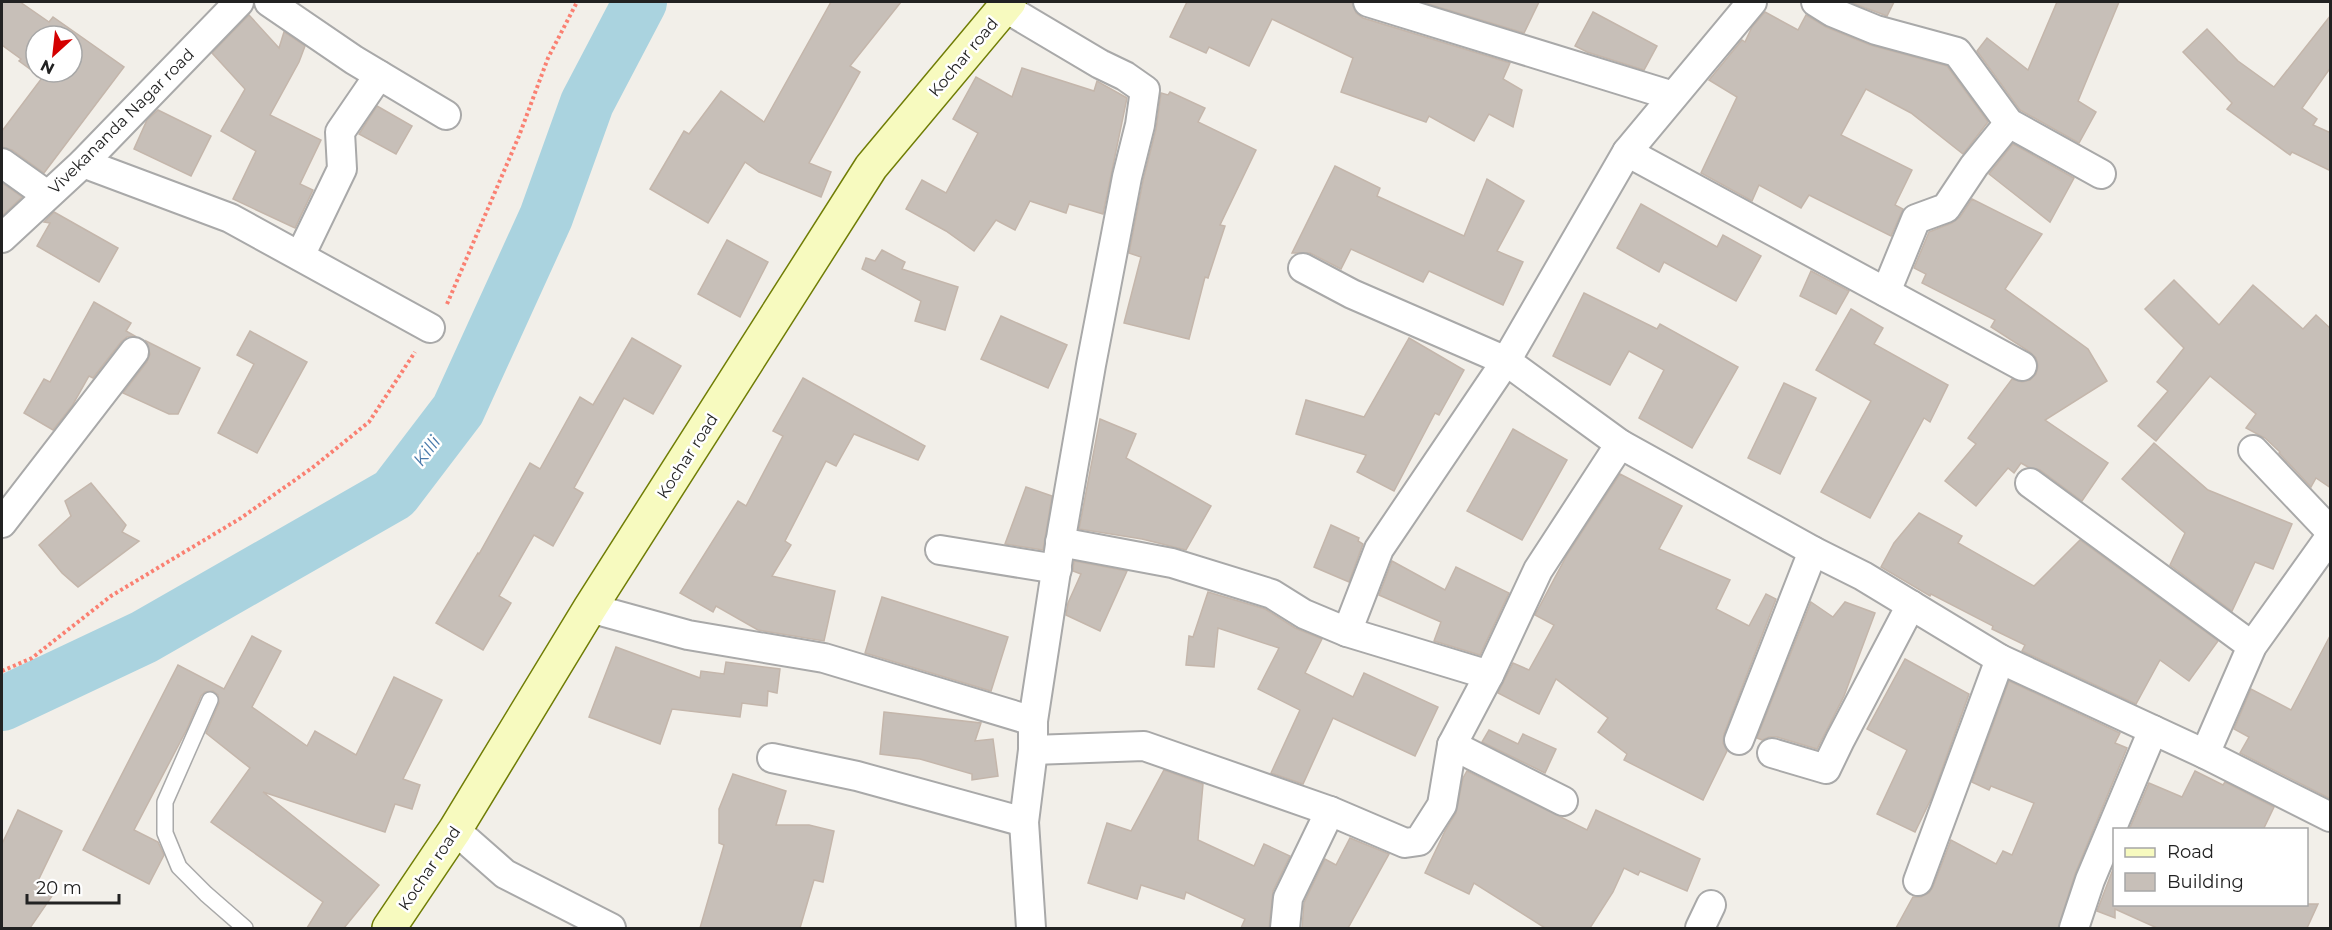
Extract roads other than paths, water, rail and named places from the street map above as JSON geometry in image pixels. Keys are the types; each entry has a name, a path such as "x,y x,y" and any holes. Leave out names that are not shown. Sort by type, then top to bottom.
{"street":[{"name":"Vivekananda Nagar road","path":"2,238 83,163 239,2"},
{"path":"269,2 379,75 446,115"},
{"path":"1368,2 1673,96"},
{"path":"1347,632 1379,549 1506,361 1627,152 1752,2"},
{"path":"1816,2 1832,12 1876,30 1957,52 2009,123 2101,174"},
{"path":"1006,4 1145,90 1093,353 1058,556 1033,721 1033,750 1024,822 1030,928"},
{"name":"Kochar road","path":"389,928 455,830 590,608 871,167 1006,4"},
{"path":"300,256 342,170 340,132 379,75"},
{"path":"1886,291 1916,219 1946,208 1974,166 2009,123"},
{"path":"1627,152 2022,366"},
{"path":"2,163 47,195"},
{"path":"83,163 231,218 430,328"},
{"path":"1303,268 1352,294 1506,361 1620,444 1813,551 1863,576 2000,659 2205,754 2331,817"},
{"path":"2,524 134,352"},
{"path":"1033,750 1144,746 1330,811 1404,843 1419,841 1442,804 1452,745 1489,675 1538,570 1620,444"},
{"path":"2253,450 2331,531"},
{"path":"2030,483 2252,646"},
{"path":"2205,754 2252,646 2331,537"},
{"path":"940,550 1172,563 1272,594 1304,614 1347,632 1489,675"},
{"path":"1739,740 1813,551"},
{"path":"1772,753 1826,770 1911,605"},
{"path":"590,608 688,635 824,658 1033,721"},
{"path":"1918,881 2000,659"},
{"path":"2074,928 2090,880 2153,730"},
{"path":"1452,745 1563,801"},
{"path":"772,758 857,776 1024,822"},
{"path":"1285,928 1288,898 1330,811"},
{"path":"455,830 505,874 611,928"}],"lane":[{"path":"210,700 165,802 165,833 179,867 245,928"}],"waterway":[{"name":"Killi","path":"2,704 144,637 394,494 458,410 546,217 587,103 640,2"}]}
